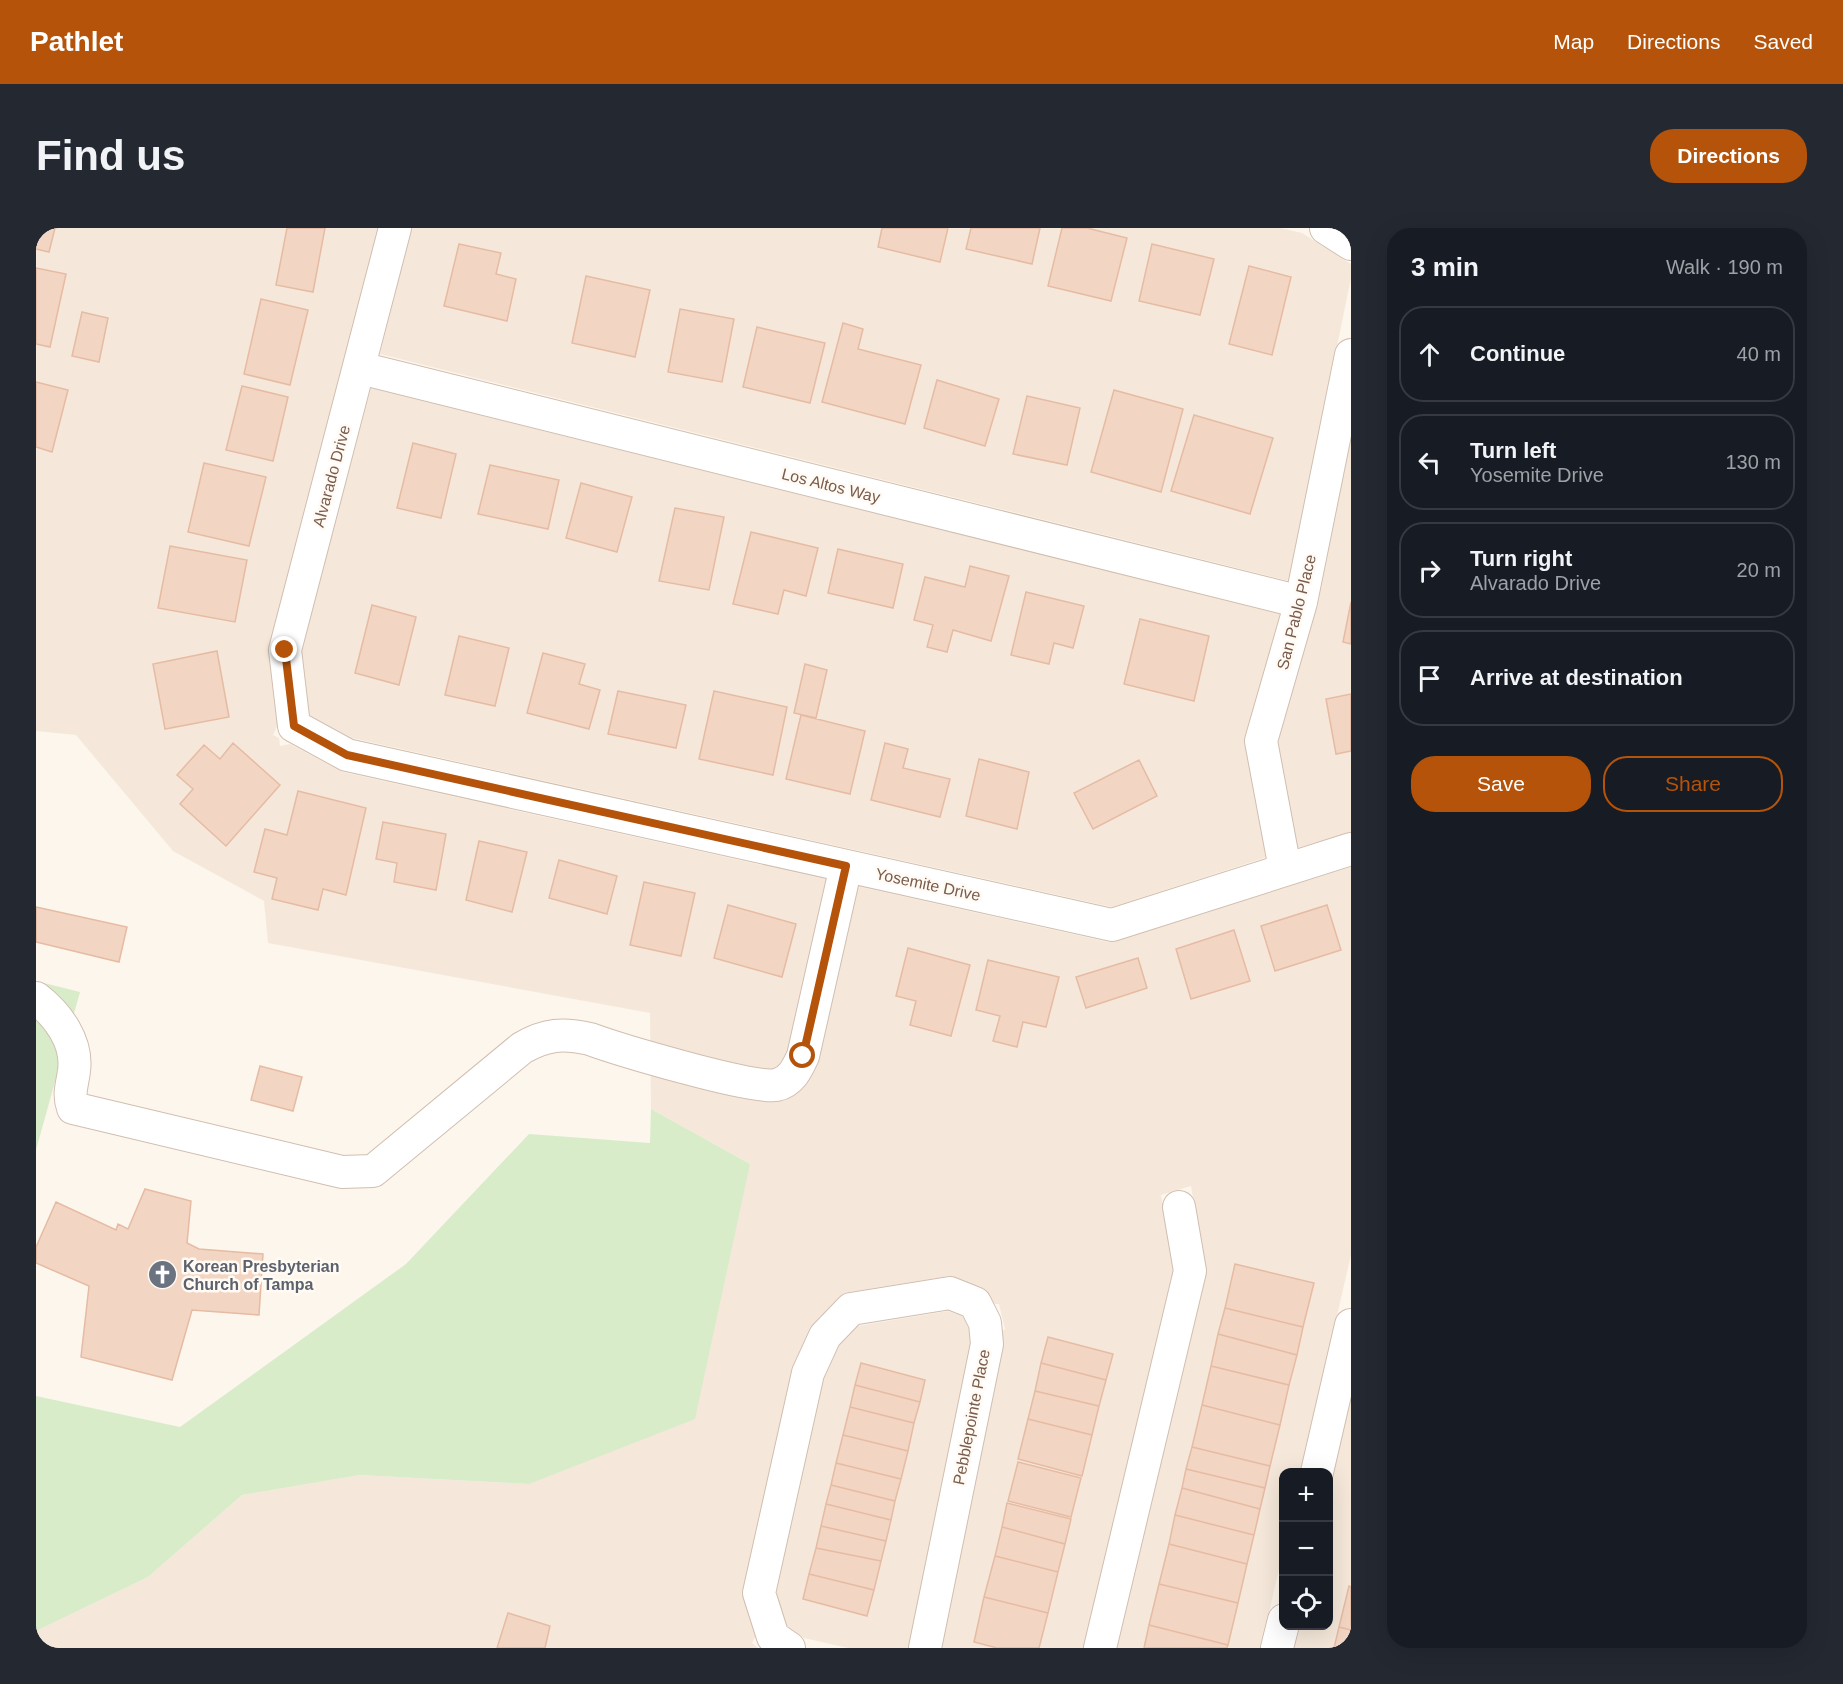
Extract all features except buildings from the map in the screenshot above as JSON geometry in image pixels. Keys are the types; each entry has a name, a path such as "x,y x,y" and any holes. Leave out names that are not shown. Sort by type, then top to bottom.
{"street":[{"name":"Alvarado Drive","path":"294,726 285,650 395,228"},
{"path":"1326,228 1351,244"},
{"name":"San Pablo Place","path":"1285,869 1261,741 1301,602 1351,355"},
{"name":"Los Altos Way","path":"360,368 1301,602"},
{"name":"Yosemite Drive","path":"294,726 347,755 1112,925 1351,849"},
{"path":"36,998 59,1020 68,1036 74,1070 69,1097 73,1108 342,1172 373,1171 522,1048 539,1038 554,1034 590,1039 740,1081 773,1086 786,1082 797,1070 803,1056 846,866"},
{"path":"1100,1648 1190,1271 1179,1207"},
{"name":"Pebblepointe Place","path":"781,1642 759,1593 808,1373 825,1336 851,1309 950,1293 975,1303 985,1323 987,1344 925,1648"},
{"path":"1318,1468 1351,1325"},
{"path":"1277,1648 1282,1630"}],"shaded area":[{"path":"36,228 379,228 270,653 278,724 273,735 279,738 280,746 290,744 343,772 1108,942 1351,867 1351,1255 1302,1468 1279,1468 1279,1569 1261,1648 1117,1648 1205,1274 1191,1186 1161,1195 1174,1271 1085,1648 940,1648 1001,1332 1005,1329 999,1304 994,1304 981,1287 949,1276 849,1292 840,1297 814,1323 793,1370 744,1590 756,1636 752,1643 758,1648 36,1648 36,1631 148,1577 242,1495 360,1475 529,1484 750,1164 651,1109 650,1013 268,943 264,901 173,851 76,735 36,731"},
{"path":"411,228 1280,228 1302,233 1351,264 1351,278 1289,581 380,354"},
{"path":"371,388 1281,614 1267,857 1112,907 352,738 308,714 301,650"},
{"path":"1351,435 1351,832 1297,848 1277,741 1320,589"},
{"path":"948,1311 964,1317 969,1329 971,1344 909,1648 848,1648 804,1638 786,1625 775,1591 822,1379 837,1346 857,1326"},
{"path":"1351,1394 1351,1648 1293,1648 1297,1630 1333,1630 1333,1475"}],"green space":[{"path":"36,981 80,992 36,1150"},
{"path":"651,1109 750,1164 695,1419 529,1484 360,1475 242,1495 148,1577 36,1631 36,1396 180,1427 406,1264 529,1134 650,1143"}],"place":[{"name":"Korean Presbyterian Church of Tampa","path":"162,1275"}],"route":[{"path":"285,650 294,726 347,755 846,866 803,1056"}]}
